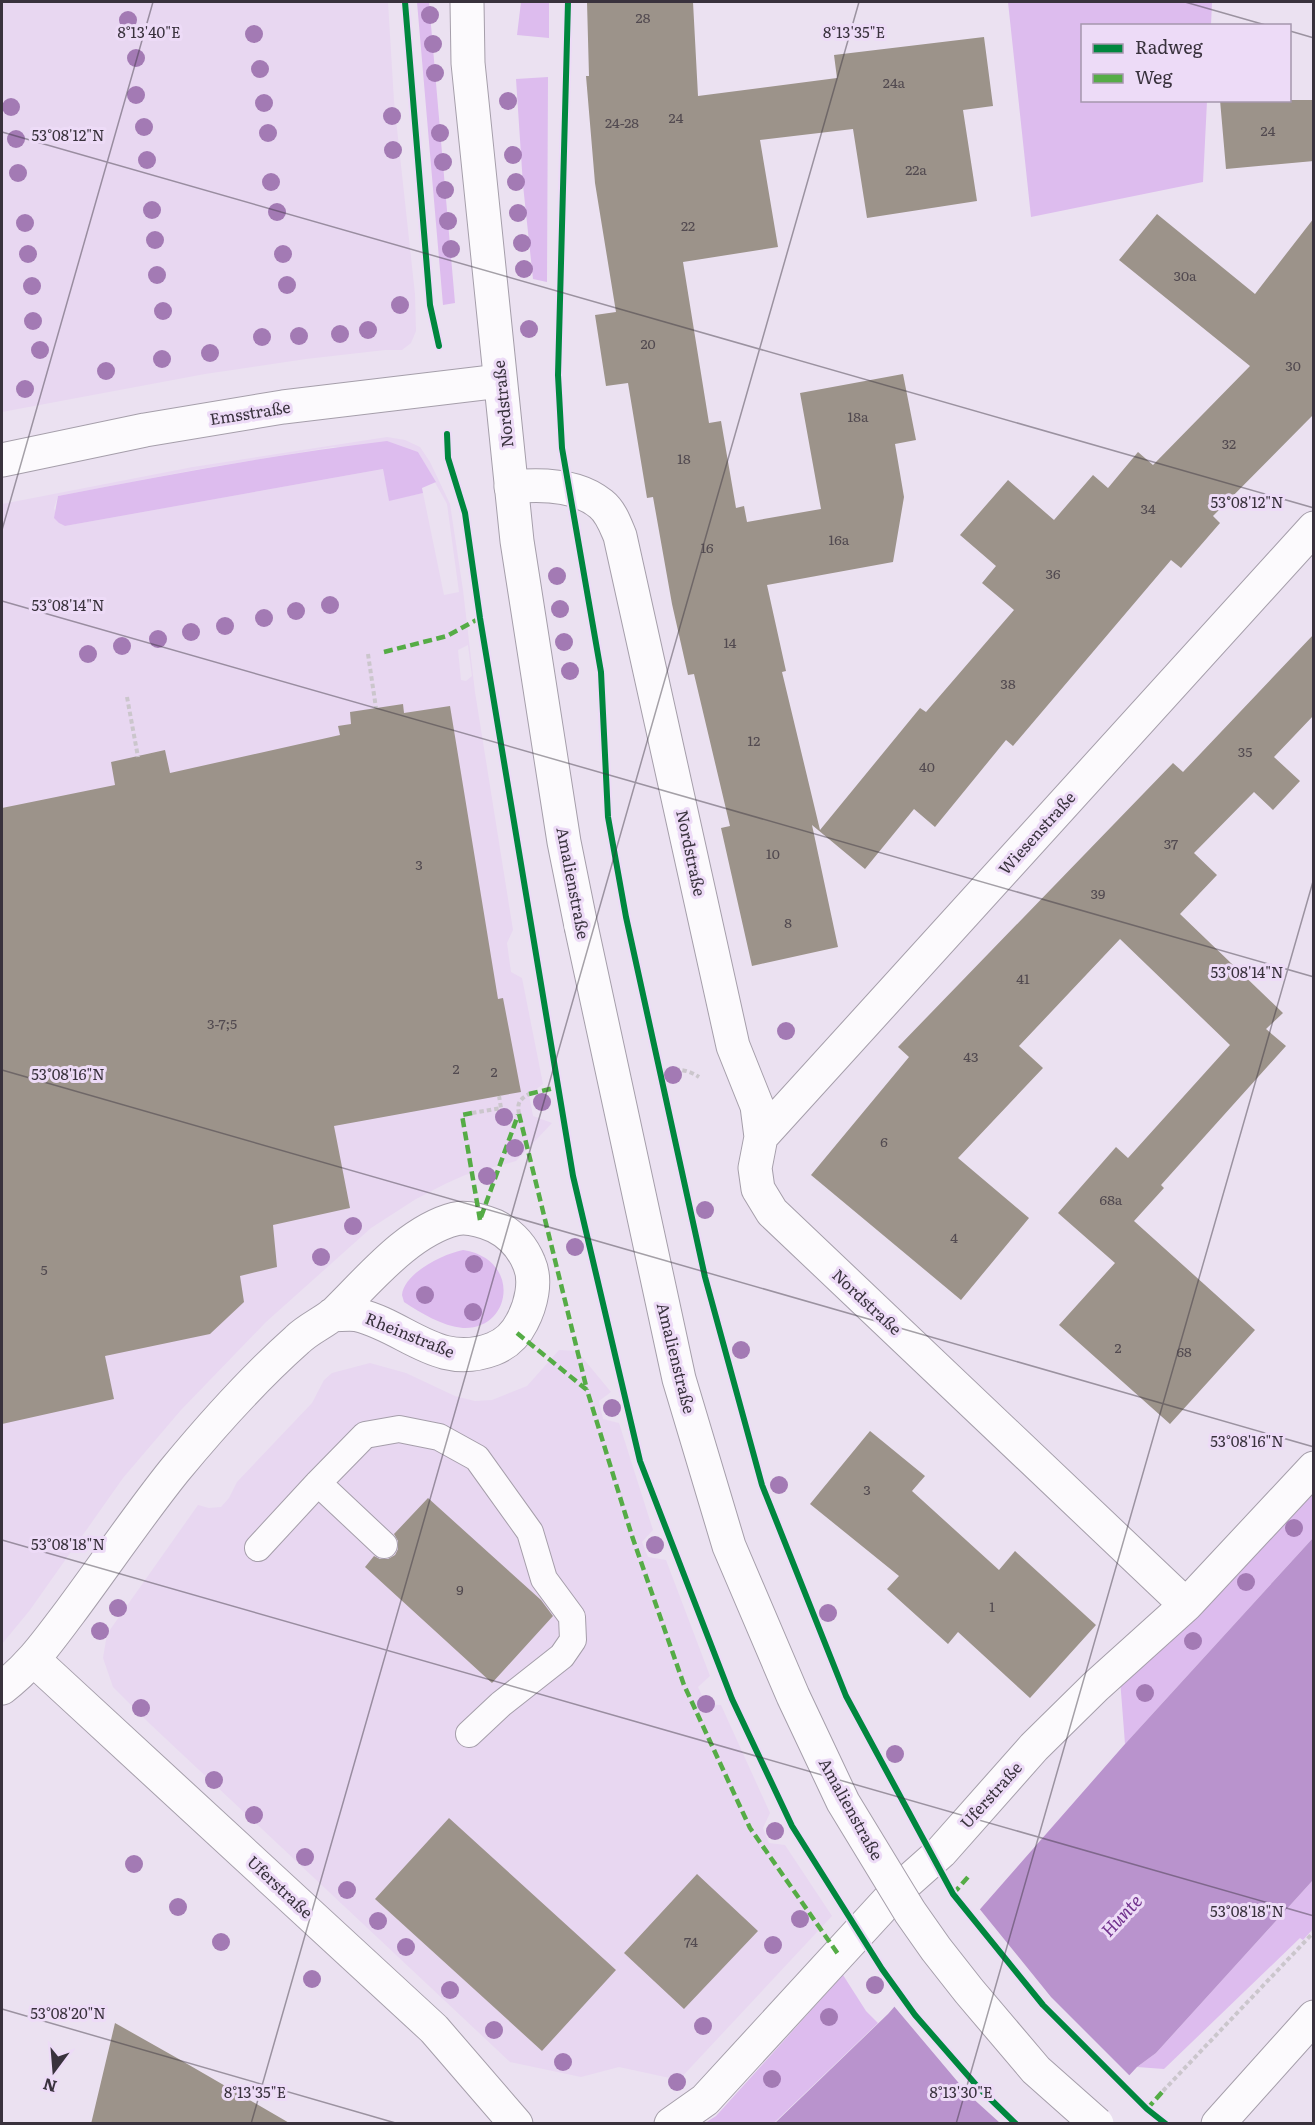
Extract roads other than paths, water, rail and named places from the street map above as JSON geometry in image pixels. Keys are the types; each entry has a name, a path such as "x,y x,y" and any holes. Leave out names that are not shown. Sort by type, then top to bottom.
{"street":[{"name":"Nordstraße","path":"466,2 468,63 511,487 539,484 586,495 602,504 612,517 620,536 733,1046 757,1106 761,1137 755,1168 758,1189 772,1212 1186,1605"},
{"name":"Emsstraße","path":"2,460 145,430 283,407 501,381"},
{"name":"Amalienstraße","path":"511,487 517,541 564,842 581,926 679,1379 729,1546 793,1696 843,1802 910,1912 969,1991 1036,2070 1097,2124"},
{"name":"Wiesenstraße","path":"761,1137 1314,528"},
{"name":"Rheinstraße","path":"2,1688 34,1660 173,1473 224,1412 300,1337 332,1315 359,1287 406,1246 431,1229 457,1218 480,1220 506,1231 523,1249 531,1266 533,1291 527,1313 517,1333 499,1346 480,1353 460,1356 439,1351 356,1314 332,1315"},
{"name":"Uferstraße","path":"671,2124 705,2100 896,1892 941,1852 1034,1747 1186,1605 1314,1468"},
{"name":"Uferstraße","path":"34,1660 434,2029 516,2124"},
{"path":"1218,2124 1314,2018"}],"lane":[{"path":"258,1548 365,1435 399,1429 439,1437 477,1458 530,1532 544,1579 572,1617 573,1640 562,1656 501,1704 469,1734"},
{"path":"318,1484 384,1545"}],"water":[{"name":"Hunte","path":"1313,1538 1313,1880 1156,2053 1137,2067 1085,2123 774,2124 888,2014 1125,1744"}]}
